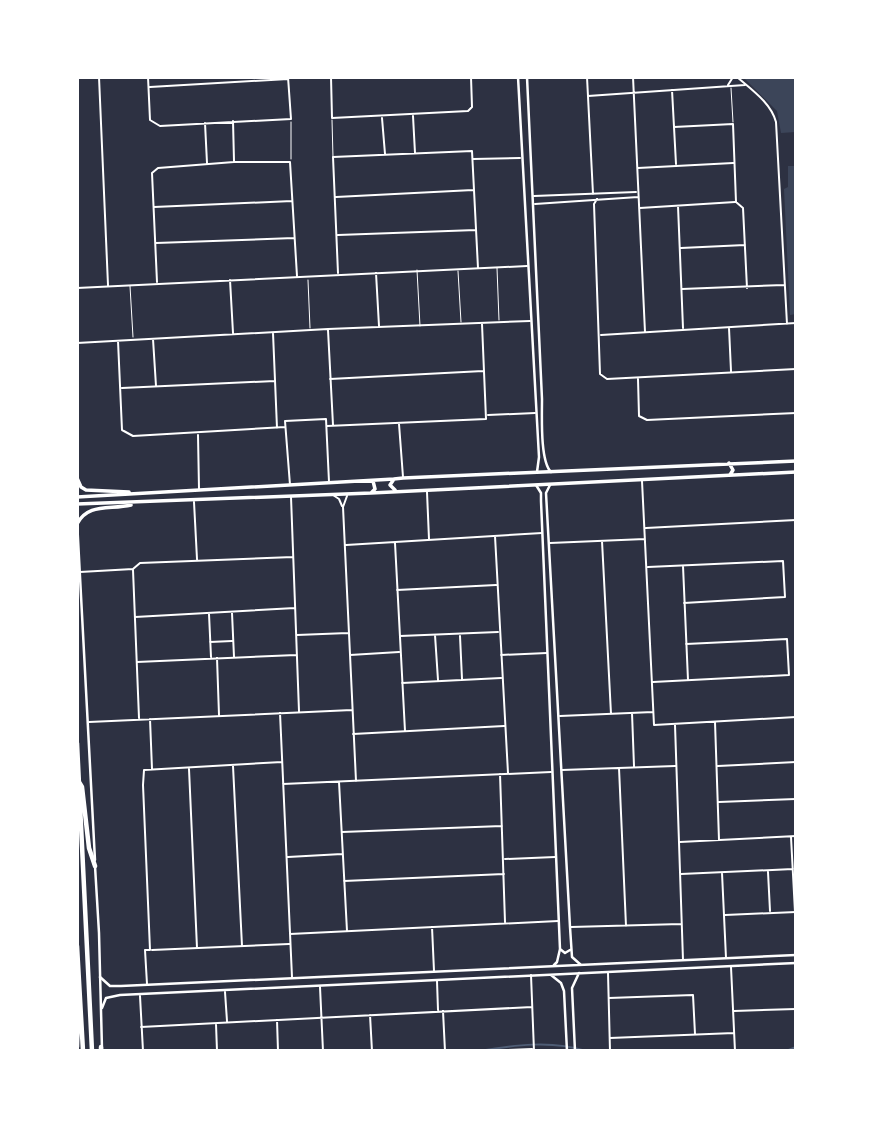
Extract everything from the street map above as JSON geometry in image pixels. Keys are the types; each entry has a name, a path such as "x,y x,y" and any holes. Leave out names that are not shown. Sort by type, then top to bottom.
{"highway":[{"path":"77,743 92,1051"},
{"path":"78,782 82,787 89,848 95,866"},
{"path":"77,946 83,1051"},
{"path":"77,1047 80,1002"}],"main road":[{"path":"77,497 403,478 796,461"},
{"path":"761,462 757,468 762,474"},
{"path":"729,463 733,470 730,475"},
{"path":"77,505 796,472"},
{"path":"77,478 81,487 86,490 138,494"},
{"path":"394,479 390,485 392,489 400,491"},
{"path":"371,493 375,489 373,480"},
{"path":"77,522 88,510 138,503"}],"street":[{"path":"99,77 108,286"},
{"path":"148,77 150,120 160,125 291,119 288,78 149,87"},
{"path":"331,77 332,118 468,111 472,107 471,77"},
{"path":"518,77 539,457 536,473"},
{"path":"527,77 545,457 546,466 551,472"},
{"path":"587,77 593,194"},
{"path":"633,77 645,332"},
{"path":"724,86 729,84 733,77"},
{"path":"737,77 768,105 776,122 787,324"},
{"path":"587,96 746,85"},
{"path":"672,89 676,165"},
{"path":"412,115 415,154"},
{"path":"382,117 385,155"},
{"path":"233,121 234,162"},
{"path":"205,122 207,164"},
{"path":"674,127 733,124 736,202"},
{"path":"338,274 333,157 472,151 478,269"},
{"path":"472,159 521,158"},
{"path":"157,284 151,176 158,168 234,162 290,162 297,276"},
{"path":"636,168 734,163"},
{"path":"335,197 474,190"},
{"path":"534,197 638,192"},
{"path":"564,195 564,201"},
{"path":"535,204 638,197"},
{"path":"597,199 594,204 600,374 607,379 796,369"},
{"path":"590,200 594,204"},
{"path":"153,207 292,201"},
{"path":"639,208 736,202 743,208 747,288"},
{"path":"678,206 683,329"},
{"path":"337,235 477,230"},
{"path":"155,243 295,238"},
{"path":"680,248 746,245"},
{"path":"77,288 528,266"},
{"path":"376,273 379,327"},
{"path":"230,280 233,334"},
{"path":"681,289 784,285"},
{"path":"77,343 530,321"},
{"path":"599,335 796,323"},
{"path":"327,426 486,419 482,324"},
{"path":"729,327 731,372"},
{"path":"328,329 333,425"},
{"path":"273,332 277,428"},
{"path":"153,339 156,387"},
{"path":"118,340 122,430 133,436 285,427"},
{"path":"330,379 484,371"},
{"path":"638,377 639,416 647,420 796,413"},
{"path":"121,388 275,381"},
{"path":"486,415 536,413"},
{"path":"290,485 285,421 326,419 329,483"},
{"path":"399,422 403,478"},
{"path":"198,434 199,490"},
{"path":"539,457 545,457"},
{"path":"642,480 654,724 796,717"},
{"path":"536,485 541,493 556,827 560,949 557,962 553,966"},
{"path":"550,485 546,493 563,827 572,957 581,965"},
{"path":"426,490 429,540"},
{"path":"343,507 350,494"},
{"path":"332,495 339,499 343,507 356,781"},
{"path":"290,497 299,712"},
{"path":"541,504 545,500 547,503"},
{"path":"194,501 197,560"},
{"path":"645,528 796,520"},
{"path":"77,522 102,1050"},
{"path":"344,545 542,533"},
{"path":"495,536 508,774"},
{"path":"549,543 645,539"},
{"path":"602,541 611,714"},
{"path":"394,542 405,731"},
{"path":"544,554 550,554"},
{"path":"139,719 134,569 139,563 293,557"},
{"path":"646,567 783,561 785,597 684,603"},
{"path":"682,565 688,681"},
{"path":"80,572 134,569"},
{"path":"397,590 497,585"},
{"path":"135,617 295,608"},
{"path":"232,611 234,658"},
{"path":"209,613 211,659"},
{"path":"400,636 499,632"},
{"path":"296,635 349,633"},
{"path":"460,634 462,680"},
{"path":"435,635 438,681"},
{"path":"652,682 789,675 787,639 687,644"},
{"path":"210,642 233,641"},
{"path":"350,655 400,652"},
{"path":"501,655 548,653"},
{"path":"137,662 297,655"},
{"path":"217,659 219,716"},
{"path":"402,683 502,678"},
{"path":"88,722 352,710"},
{"path":"558,716 654,712"},
{"path":"280,713 294,987"},
{"path":"632,713 634,768"},
{"path":"150,719 152,770"},
{"path":"715,721 719,840"},
{"path":"675,723 683,960"},
{"path":"353,734 505,725"},
{"path":"150,950 144,770 282,762"},
{"path":"716,766 796,762"},
{"path":"233,765 242,946"},
{"path":"561,770 676,765"},
{"path":"189,768 197,948"},
{"path":"619,768 626,926"},
{"path":"283,784 553,772"},
{"path":"500,774 506,923"},
{"path":"339,781 347,932"},
{"path":"718,802 796,799"},
{"path":"342,832 502,826"},
{"path":"556,827 563,827"},
{"path":"679,842 796,836"},
{"path":"724,915 795,912 791,837"},
{"path":"286,857 343,854"},
{"path":"503,859 556,857"},
{"path":"680,874 793,869"},
{"path":"768,870 770,913"},
{"path":"722,872 726,958"},
{"path":"344,881 504,874"},
{"path":"290,934 559,921"},
{"path":"570,927 682,924"},
{"path":"432,927 434,972"},
{"path":"147,985 145,950 290,944"},
{"path":"560,949 565,953 571,949"},
{"path":"780,955 780,964"},
{"path":"100,977 107,984 121,986 796,955"},
{"path":"641,962 641,970"},
{"path":"100,1012 106,998 120,995 796,963"},
{"path":"731,966 735,1051"},
{"path":"483,978 484,969"},
{"path":"608,972 610,1051"},
{"path":"575,1051 572,988 579,974"},
{"path":"489,1051 533,1050 531,975"},
{"path":"551,975 563,987 567,1051"},
{"path":"437,980 438,1012"},
{"path":"320,985 324,1051"},
{"path":"563,987 568,985 572,988"},
{"path":"120,995 115,991 121,986"},
{"path":"225,990 228,1022"},
{"path":"140,994 143,1051"},
{"path":"609,998 693,995 695,1034"},
{"path":"141,1027 532,1007"},
{"path":"733,1012 796,1009"},
{"path":"443,1011 445,1051"},
{"path":"370,1014 372,1051"},
{"path":"277,1019 278,1051"},
{"path":"216,1023 218,1051"},
{"path":"610,1038 734,1033"},
{"path":"567,1044 574,1044"}],"lane":[{"path":"731,86 733,124"},
{"path":"332,118 333,157"},
{"path":"290,162 291,119"},
{"path":"496,268 499,322"},
{"path":"417,270 421,326"},
{"path":"458,270 461,324"},
{"path":"308,276 310,330"},
{"path":"130,285 134,340"}],"shaded area":[{"path":"743,77 796,77 796,132 781,133 777,111"},
{"path":"788,166 796,166 796,314 790,315 784,189 788,187"}],"waterway":[{"path":"479,1051 519,1045 560,1046 586,1051"},
{"path":"786,1051 796,1047"}]}
